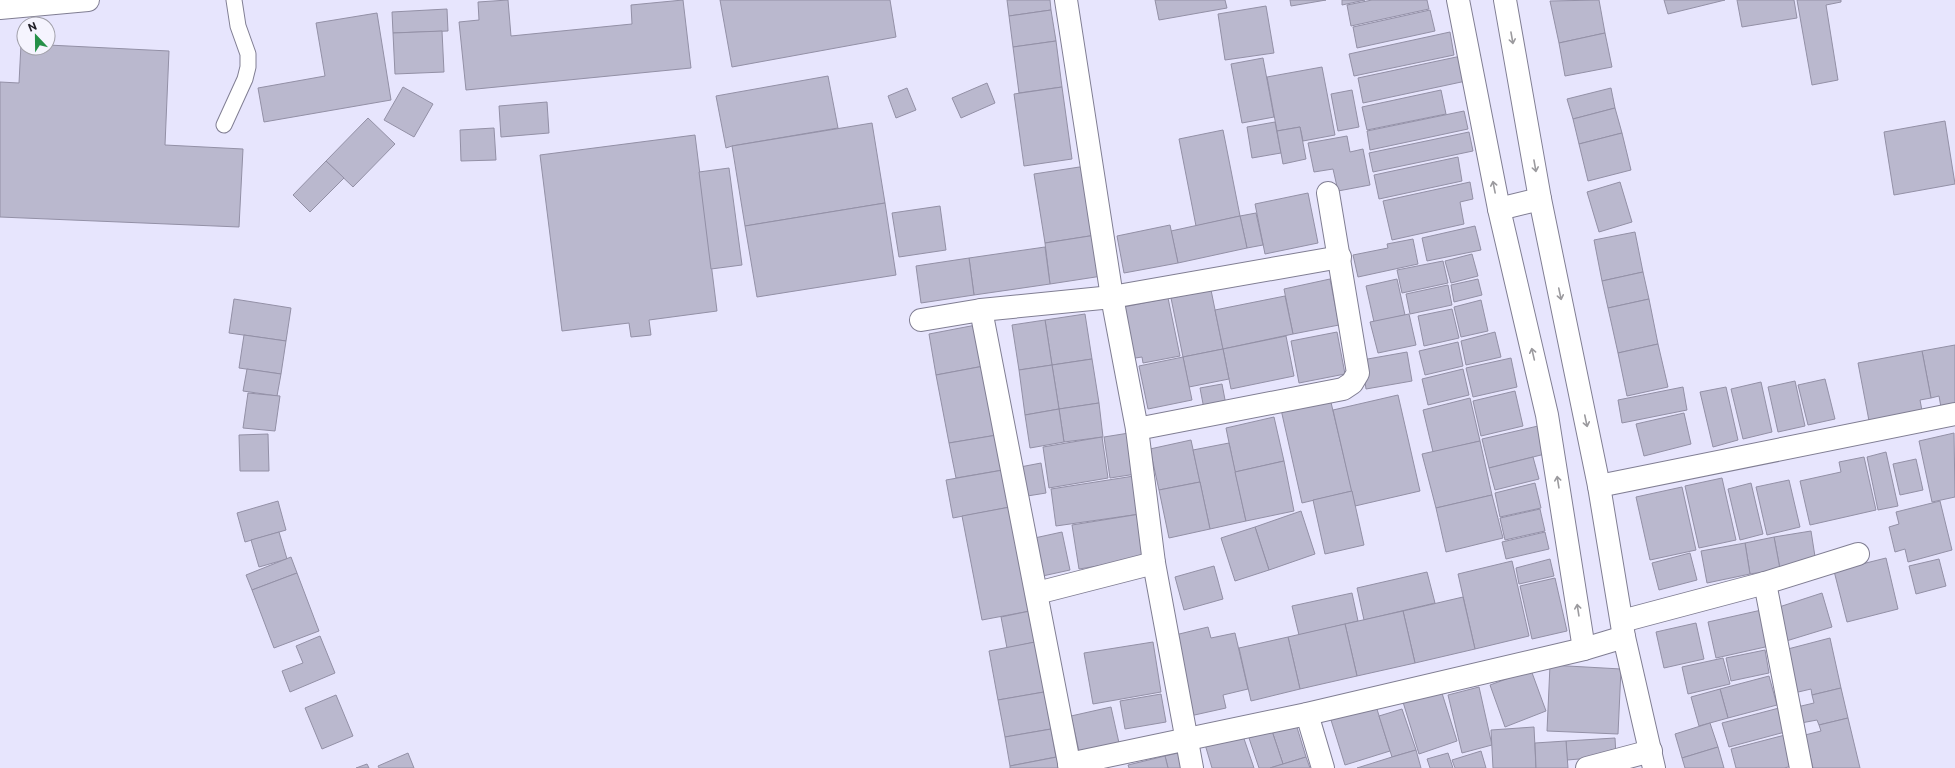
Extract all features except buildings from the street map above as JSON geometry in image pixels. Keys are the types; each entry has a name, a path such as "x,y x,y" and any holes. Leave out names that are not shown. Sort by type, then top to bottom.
{"street":[{"path":"0,8 88,0"},
{"path":"1066,0 1112,297 1137,429 1154,563 1192,768"},
{"path":"1458,0 1499,209 1547,415 1584,649"},
{"path":"1505,0 1540,199 1599,486 1623,629 1653,760 1587,768"},
{"path":"1137,429 1343,389 1352,383 1358,373 1340,257 1328,193"},
{"path":"1499,209 1540,199"},
{"path":"921,320 980,310 1112,297 1340,257"},
{"path":"980,310 1070,766 1187,739 1307,714 1584,649 1623,629 1858,554"},
{"path":"1599,486 1955,414"},
{"path":"1037,593 1154,563"},
{"path":"1765,583 1800,768"},
{"path":"1307,714 1323,768"}],"lane":[{"path":"224,124 245,79 248,67 248,54 238,26 234,0"}]}
